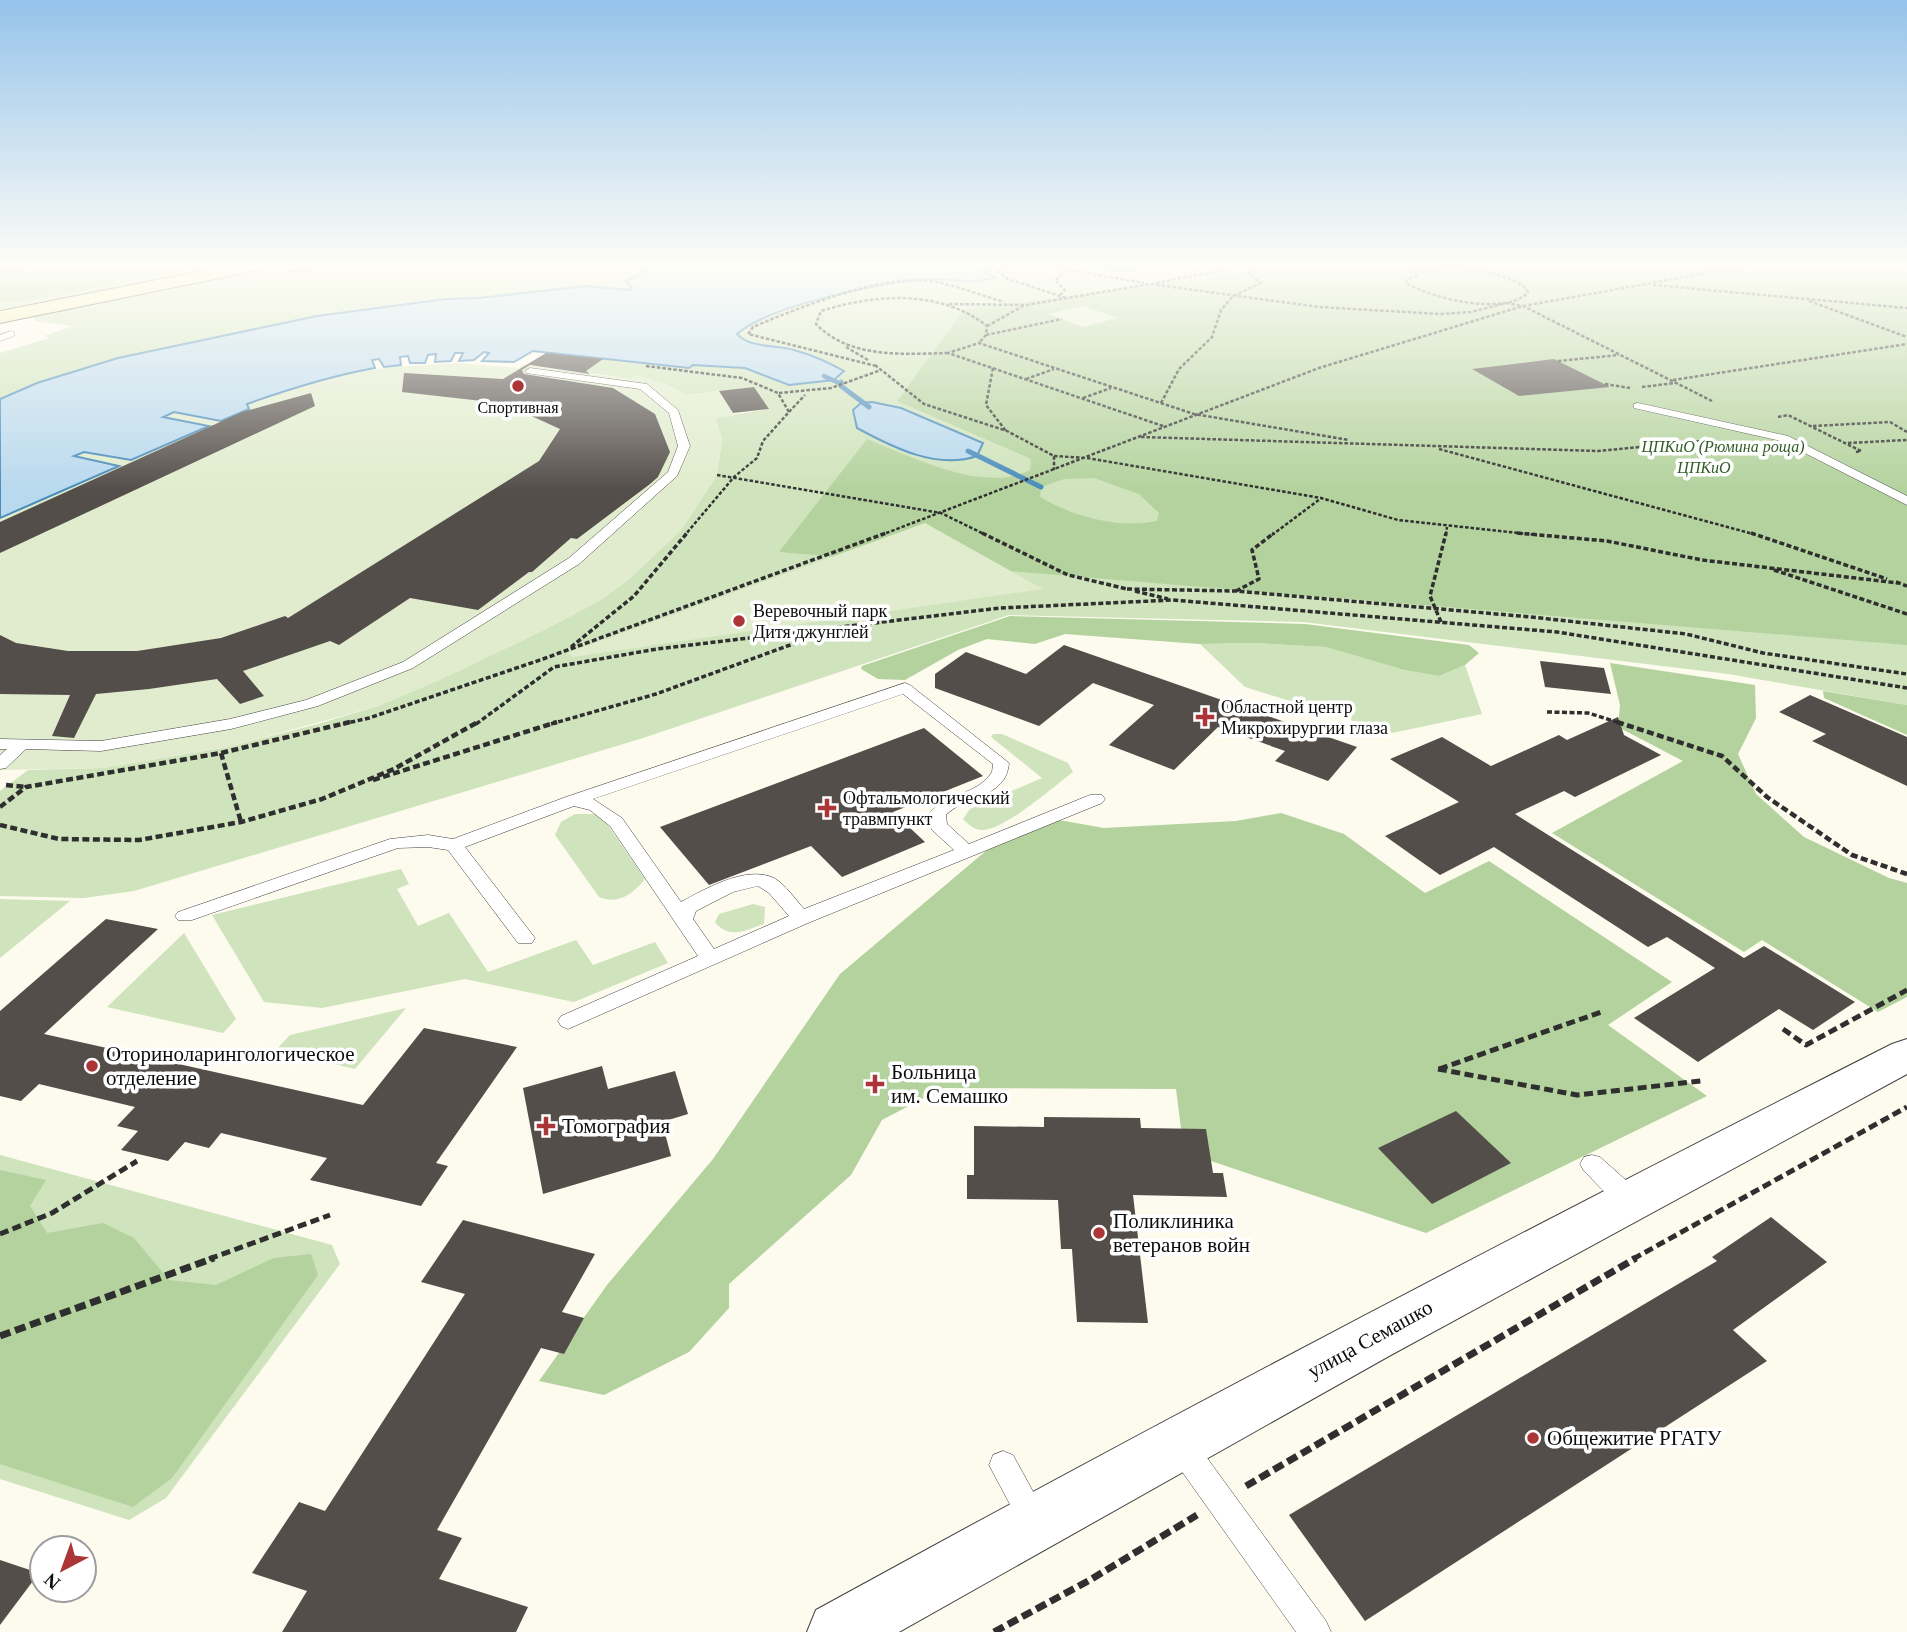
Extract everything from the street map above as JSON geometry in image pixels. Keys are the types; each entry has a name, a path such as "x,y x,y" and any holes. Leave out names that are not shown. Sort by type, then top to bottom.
{"street":[{"name":"улица Семашко","path":"838,1632 1630,1198 1907,1055"}],"lane":[{"path":"0,744 101,746 231,724 312,703 408,665 575,561 673,474 684,446 674,412 643,386 530,371"},
{"path":"1638,406 1784,438 1907,501"},
{"path":"185,916 396,844 428,841 454,845 905,688 1002,763 1002,772 997,781 942,808 937,815 937,826 966,851"},
{"path":"0,764 20,746"},
{"path":"568,1021 801,918 1096,799"},
{"path":"572,802 586,801 603,809 616,822 710,958"},
{"path":"454,845 525,938"},
{"path":"683,921 688,907 699,900 747,881 758,880 767,882 801,918"},
{"path":"1592,1164 1630,1198"},
{"path":"1179,1443 1315,1632"},
{"path":"1003,1465 1035,1522"}],"path":[{"path":"771,339 846,356 876,366"},
{"path":"831,339 876,366 924,404 1007,432 1054,456 1087,458 1321,498 1398,520 1607,541 1702,560 1898,583"},
{"path":"979,344 983,339"},
{"path":"1161,403 1180,369 1210,339"},
{"path":"0,784 26,787 221,753 369,718 566,651 941,513 1319,368 1414,339"},
{"path":"1589,339 1713,402"},
{"path":"948,353 979,344 1194,414 1367,443"},
{"path":"1671,381 1907,344"},
{"path":"842,345 870,351 948,353 1163,426"},
{"path":"1558,361 1620,355"},
{"path":"645,366 742,379 778,393 805,395 881,370"},
{"path":"993,368 986,405 1007,432"},
{"path":"1025,379 1055,369"},
{"path":"1082,399 1112,387"},
{"path":"778,393 789,412"},
{"path":"566,651 634,596 734,477 757,458 763,441 805,395"},
{"path":"1810,426 1890,422 1907,432"},
{"path":"1898,427 1907,427"},
{"path":"1137,438 1598,451 1707,441"},
{"path":"1845,443 1907,440"},
{"path":"1431,447 1780,541 1907,586"},
{"path":"1054,456 1054,470"},
{"path":"717,475 941,513 1068,575 1173,600"},
{"path":"1236,591 1259,579 1252,550 1321,498"},
{"path":"1441,622 1430,596 1443,553 1447,527"},
{"path":"1764,566 1907,614"},
{"path":"1127,589 1236,591 1434,607 1686,634 1763,653 1907,674"},
{"path":"343,790 394,769 472,727 554,667 657,649 999,608 1173,600 1557,632 1907,688"},
{"path":"0,825 59,839 139,840 241,822 520,733 656,694 839,627"},
{"path":"543,659 554,667"},
{"path":"1547,712 1588,713 1722,756 1766,797 1853,855 1907,874"},
{"path":"221,753 241,822"},
{"path":"1,805 26,787"},
{"path":"1783,1029 1806,1045 1907,990"},
{"path":"1604,1011 1438,1069 1577,1095 1702,1081"},
{"path":"994,1632 1090,1580 1670,1237 1907,1107"},
{"path":"0,1234 52,1213 138,1161"},
{"path":"0,1336 330,1215"}],"green space":[{"path":"45,339 207,339 118,358 37,383 0,399 0,353"},
{"name":"ЦПКиО","path":"744,339 1907,339 1907,705 1728,674 1303,622 1009,615 640,739 134,891 84,898 0,896 0,791 28,770 103,768 228,747 378,706 544,630 599,601 628,580 681,530 717,475 722,439 715,418 768,409 754,387 686,395 666,384 584,372 603,359 689,368 693,365 745,368 789,385 792,350"},
{"name":"ЦПКиО (Рюмина роща)","path":"943,339 1907,339 1907,645 779,552 867,439 926,463 970,475 991,478 1030,470 1031,459 897,401","holes":["1094,478 1139,494 1159,513 1157,521 1142,523 1097,520 1040,497 1041,487 1064,479"]},
{"path":"459,363 519,368 523,365 630,379 636,375 666,384 686,395 719,391 734,416 715,418 722,439 717,475 681,530 628,580 599,601 439,680 378,706 229,747 103,768 0,770 0,518 118,466 72,457 84,452 131,460 207,426 162,417 174,412 221,421 249,408 246,405 336,375 393,367"},
{"name":"Веревочный парк Дитя джунглей","path":"925,523 1043,589 573,657 567,653"},
{"path":"1010,616 1305,624 1469,645 1479,653 1465,665 1439,676 1404,670 1326,647 1253,643 1199,644 1065,634 1035,644 987,639 958,650 905,680 878,679 861,669 862,666"},
{"path":"1253,643 1326,647 1404,670 1439,676 1465,665 1482,714 1392,733 1245,687 1200,644"},
{"path":"1610,663 1755,685 1756,718 1738,754 1756,794 1804,837 1889,878 1907,883 1907,997 1878,1012 1762,940 1744,952 1552,833 1683,761 1618,727 1620,705"},
{"path":"1823,691 1907,705 1907,735 1824,698"},
{"path":"993,734 1002,734 1068,763 1073,772 1015,816 990,829 981,830 963,819 970,809 1042,778 991,737"},
{"path":"1281,813 1344,834 1425,893 1489,861 1672,982 1608,1025 1707,1096 1426,1233 1184,1152 1176,1089 943,1088 882,1120 851,1175 729,1284 729,1308 689,1352 604,1395 539,1381 607,1285 713,1159 840,974 987,850 1053,819 1104,828 1236,821"},
{"path":"575,814 594,814 605,821 645,879 625,897 613,900 599,897 555,835 561,822"},
{"path":"401,869 409,884 397,889 418,926 449,913 488,972 576,940 593,965 655,942 668,963 574,1002 465,979 322,1008 264,1002 212,915"},
{"path":"0,899 70,901 0,958"},
{"path":"753,904 765,907 764,924 732,932 720,928 715,922 719,914"},
{"path":"184,933 236,1019 223,1033 107,1007"},
{"path":"406,1008 355,1069 276,1050 290,1035"},
{"path":"0,1155 332,1245 340,1264 166,1498 129,1520 0,1479"},
{"path":"0,1170 46,1180 30,1206 47,1233 103,1223 134,1238 169,1280 216,1285 274,1258 311,1254 318,1275 172,1478 133,1507 0,1464"}],"water":[{"path":"207,339 742,339 807,354 844,371 834,380 789,385 745,368 693,365 689,368 533,351 514,362 482,361 489,353 484,352 474,360 459,361 463,353 455,353 451,361 435,362 436,354 428,355 425,363 410,363 408,356 400,357 401,365 384,367 379,359 372,360 375,368 263,398 247,404 249,409 221,421 174,412 163,417 209,426 131,460 84,452 74,456 119,466 0,518 0,399 37,383 118,358"},
{"path":"872,402 901,408 983,443 977,456 962,460 931,458 900,449 857,428 853,410 861,403"}],"building":[{"path":"546,353 603,359 586,371 590,374 530,365 522,370 524,374 613,388 655,414 670,452 658,477 650,484 577,539 571,538 532,572 478,610 410,598 339,645 330,641 243,671 264,696 240,704 217,679 96,694 74,738 52,736 70,695 0,694 0,635 16,643 68,651 137,651 221,638 285,616 288,618 539,461 560,429 516,409 482,401 402,392 404,373 503,379"},
{"path":"1554,359 1610,387 1519,396 1472,369"},
{"path":"754,387 769,409 733,413 719,391"},
{"path":"311,393 315,406 0,553 0,522 242,412"},
{"name":"Областной центр Микрохирургии глаза","path":"1064,645 1357,747 1328,781 1275,761 1285,751 1218,727 1174,770 1109,745 1154,705 1093,683 1039,726 935,688 935,674 966,652 1026,674"},
{"path":"1540,661 1604,668 1611,694 1545,687"},
{"path":"1810,695 1907,737 1907,786 1812,741 1826,734 1779,712"},
{"path":"1618,717 1624,735 1661,755 1575,797 1564,791 1515,814 1744,958 1764,946 1855,1002 1813,1030 1779,1009 1698,1062 1634,1018 1715,968 1667,937 1648,947 1494,847 1440,875 1385,836 1459,802 1390,759 1442,737 1491,766 1559,735 1567,740"},
{"path":"924,728 983,776 893,812 925,842 842,877 811,846 709,885 660,827"},
{"name":"Оториноларингологическое отделение","path":"106,919 158,929 44,1034 363,1105 424,1028 517,1047 436,1163 448,1166 421,1206 310,1180 327,1158 221,1133 209,1148 185,1142 168,1161 121,1150 138,1131 117,1126 135,1107 39,1084 21,1101 0,1096 0,1011"},
{"path":"602,1066 608,1089 675,1071 688,1114 662,1122 671,1156 543,1194 523,1088"},
{"path":"1456,1111 1511,1163 1432,1204 1378,1148"},
{"name":"Поликлиника ветеранов войн","path":"1044,1117 1140,1118 1141,1128 1206,1129 1213,1173 1223,1173 1227,1197 1133,1195 1148,1323 1077,1322 1072,1249 1061,1249 1058,1200 967,1199 967,1175 974,1175 974,1126 1044,1127"},
{"name":"Общежитие РГАТУ","path":"1771,1217 1827,1262 1733,1330 1767,1361 1365,1621 1289,1515 1717,1261 1712,1257"},
{"path":"463,1220 595,1254 562,1312 584,1318 564,1354 541,1348 437,1530 462,1538 439,1579 528,1607 516,1632 282,1632 307,1591 252,1573 299,1502 325,1511 465,1294 421,1282"},
{"path":"0,1560 28,1569 28,1588 0,1625"}],"waterway":[{"path":"824,376 841,384"},
{"path":"841,384 869,407"},
{"path":"968,451 1041,487"}],"place":[{"name":"Спортивная","path":"518,386"},
{"name":"Веревочный парк Дитя джунглей","path":"739,621"},
{"name":"Областной центр Микрохирургии глаза","path":"1205,717"},
{"name":"Офтальмологический травмпункт","path":"827,808"},
{"name":"Оториноларингологическое отделение","path":"92,1066"},
{"name":"Больница им. Семашко","path":"875,1084"},
{"name":"Томография","path":"546,1126"},
{"name":"Поликлиника ветеранов войн","path":"1099,1233"},
{"name":"Общежитие РГАТУ","path":"1533,1438"}]}
